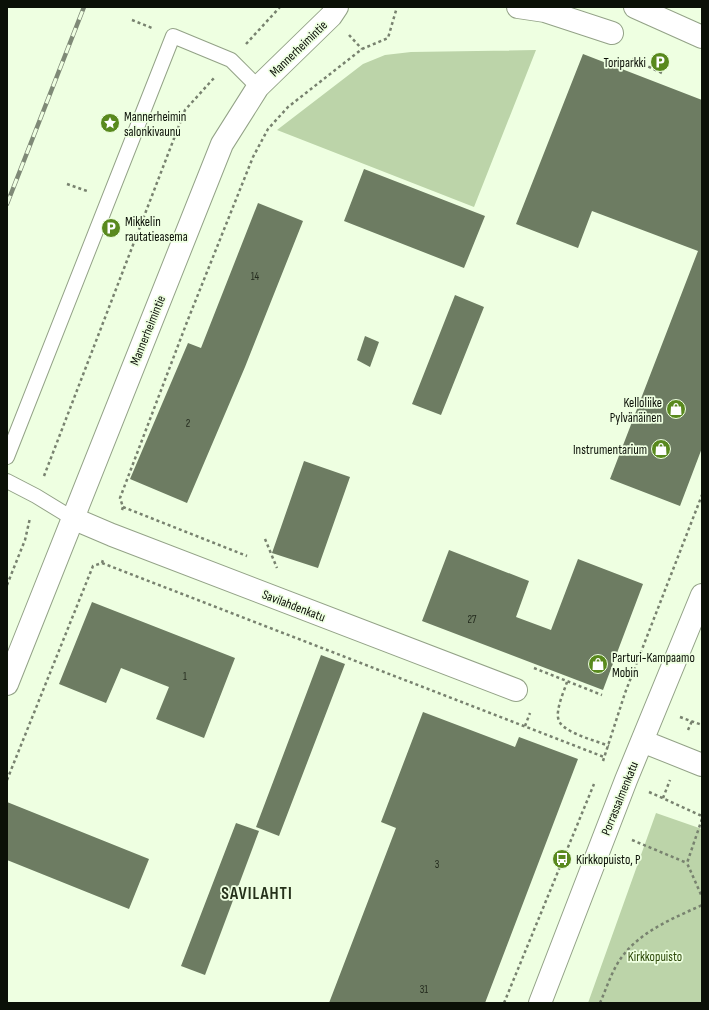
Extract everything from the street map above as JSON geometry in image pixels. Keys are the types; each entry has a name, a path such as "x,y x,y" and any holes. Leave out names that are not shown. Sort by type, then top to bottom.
{"street":[{"name":"Mannerheimintie","path":"7,684 222,144 258,87 331,16 337,7"},
{"path":"518,7 545,12 612,33"},
{"path":"635,7 702,37"},
{"name":"Savilahdenkatu","path":"72,518 112,535 516,690"},
{"name":"Porrassalmenkatu","path":"540,1003 626,780 702,595"},
{"path":"642,741 702,766"}],"lane":[{"path":"7,457 173,36 231,60 258,87"},
{"path":"7,481 36,496 72,518"}],"path":[{"path":"7,585 25,540 36,496 185,110 280,7"},
{"path":"102,563 123,507 120,498 187,322 253,157 268,129 288,107 362,49 388,38 397,7"},
{"path":"632,59 664,74"},
{"path":"67,184 74,186"},
{"path":"602,763 609,746 614,723 625,693 702,495"},
{"path":"265,539 277,568"},
{"path":"7,780 93,566 102,563 604,757"},
{"path":"567,682 558,711 559,722 563,726 578,734 609,746"},
{"path":"584,689 602,696"},
{"path":"504,1003 594,782"},
{"path":"702,819 687,863 702,897"},
{"path":"629,839 687,863"},
{"path":"600,1003 610,978 620,960 633,944 661,925 702,904"}],"green space":[{"path":"536,50 474,207 277,130 363,64 385,55 411,52"},
{"name":"Kirkkopuisto","path":"656,813 702,829 702,1003 588,1003"}],"building":[{"path":"583,54 702,100 702,448 680,506 610,479 698,251 592,211 578,248 516,224"},
{"path":"364,169 485,216 464,268 344,221"},
{"path":"258,203 303,221 245,367 187,503 130,479 188,343 201,348"},
{"path":"455,295 484,307 441,415 412,404"},
{"path":"365,336 379,342 370,367 357,360"},
{"path":"304,461 350,477 318,568 272,553"},
{"path":"449,550 529,581 516,617 551,630 578,559 643,584 603,690 422,621"},
{"path":"92,602 235,658 204,738 156,719 169,687 121,668 106,703 59,684"},
{"path":"321,655 345,664 279,836 256,827"},
{"path":"423,712 515,747 519,737 578,759 485,1003 329,1003 396,828 381,822"},
{"path":"7,802 149,859 129,909 7,860"},
{"path":"236,823 259,831 205,975 181,966"}],"railway":[{"path":"7,204 84,7"}],"place":[{"name":"Toriparkki","path":"660,62"},
{"name":"Mannerheimin salonkivaunu","path":"110,123"},
{"name":"Mikkelin rautatieasema","path":"111,228"},
{"name":"Kelloliike Pylvänäinen","path":"676,409"},
{"name":"Instrumentarium","path":"661,449"},
{"name":"Parturi-Kampaamo Mobin","path":"598,664"},
{"name":"Kirkkopuisto, P","path":"562,859"}],"district":[{"name":"SAVILAHTI","path":"257,893"}]}
